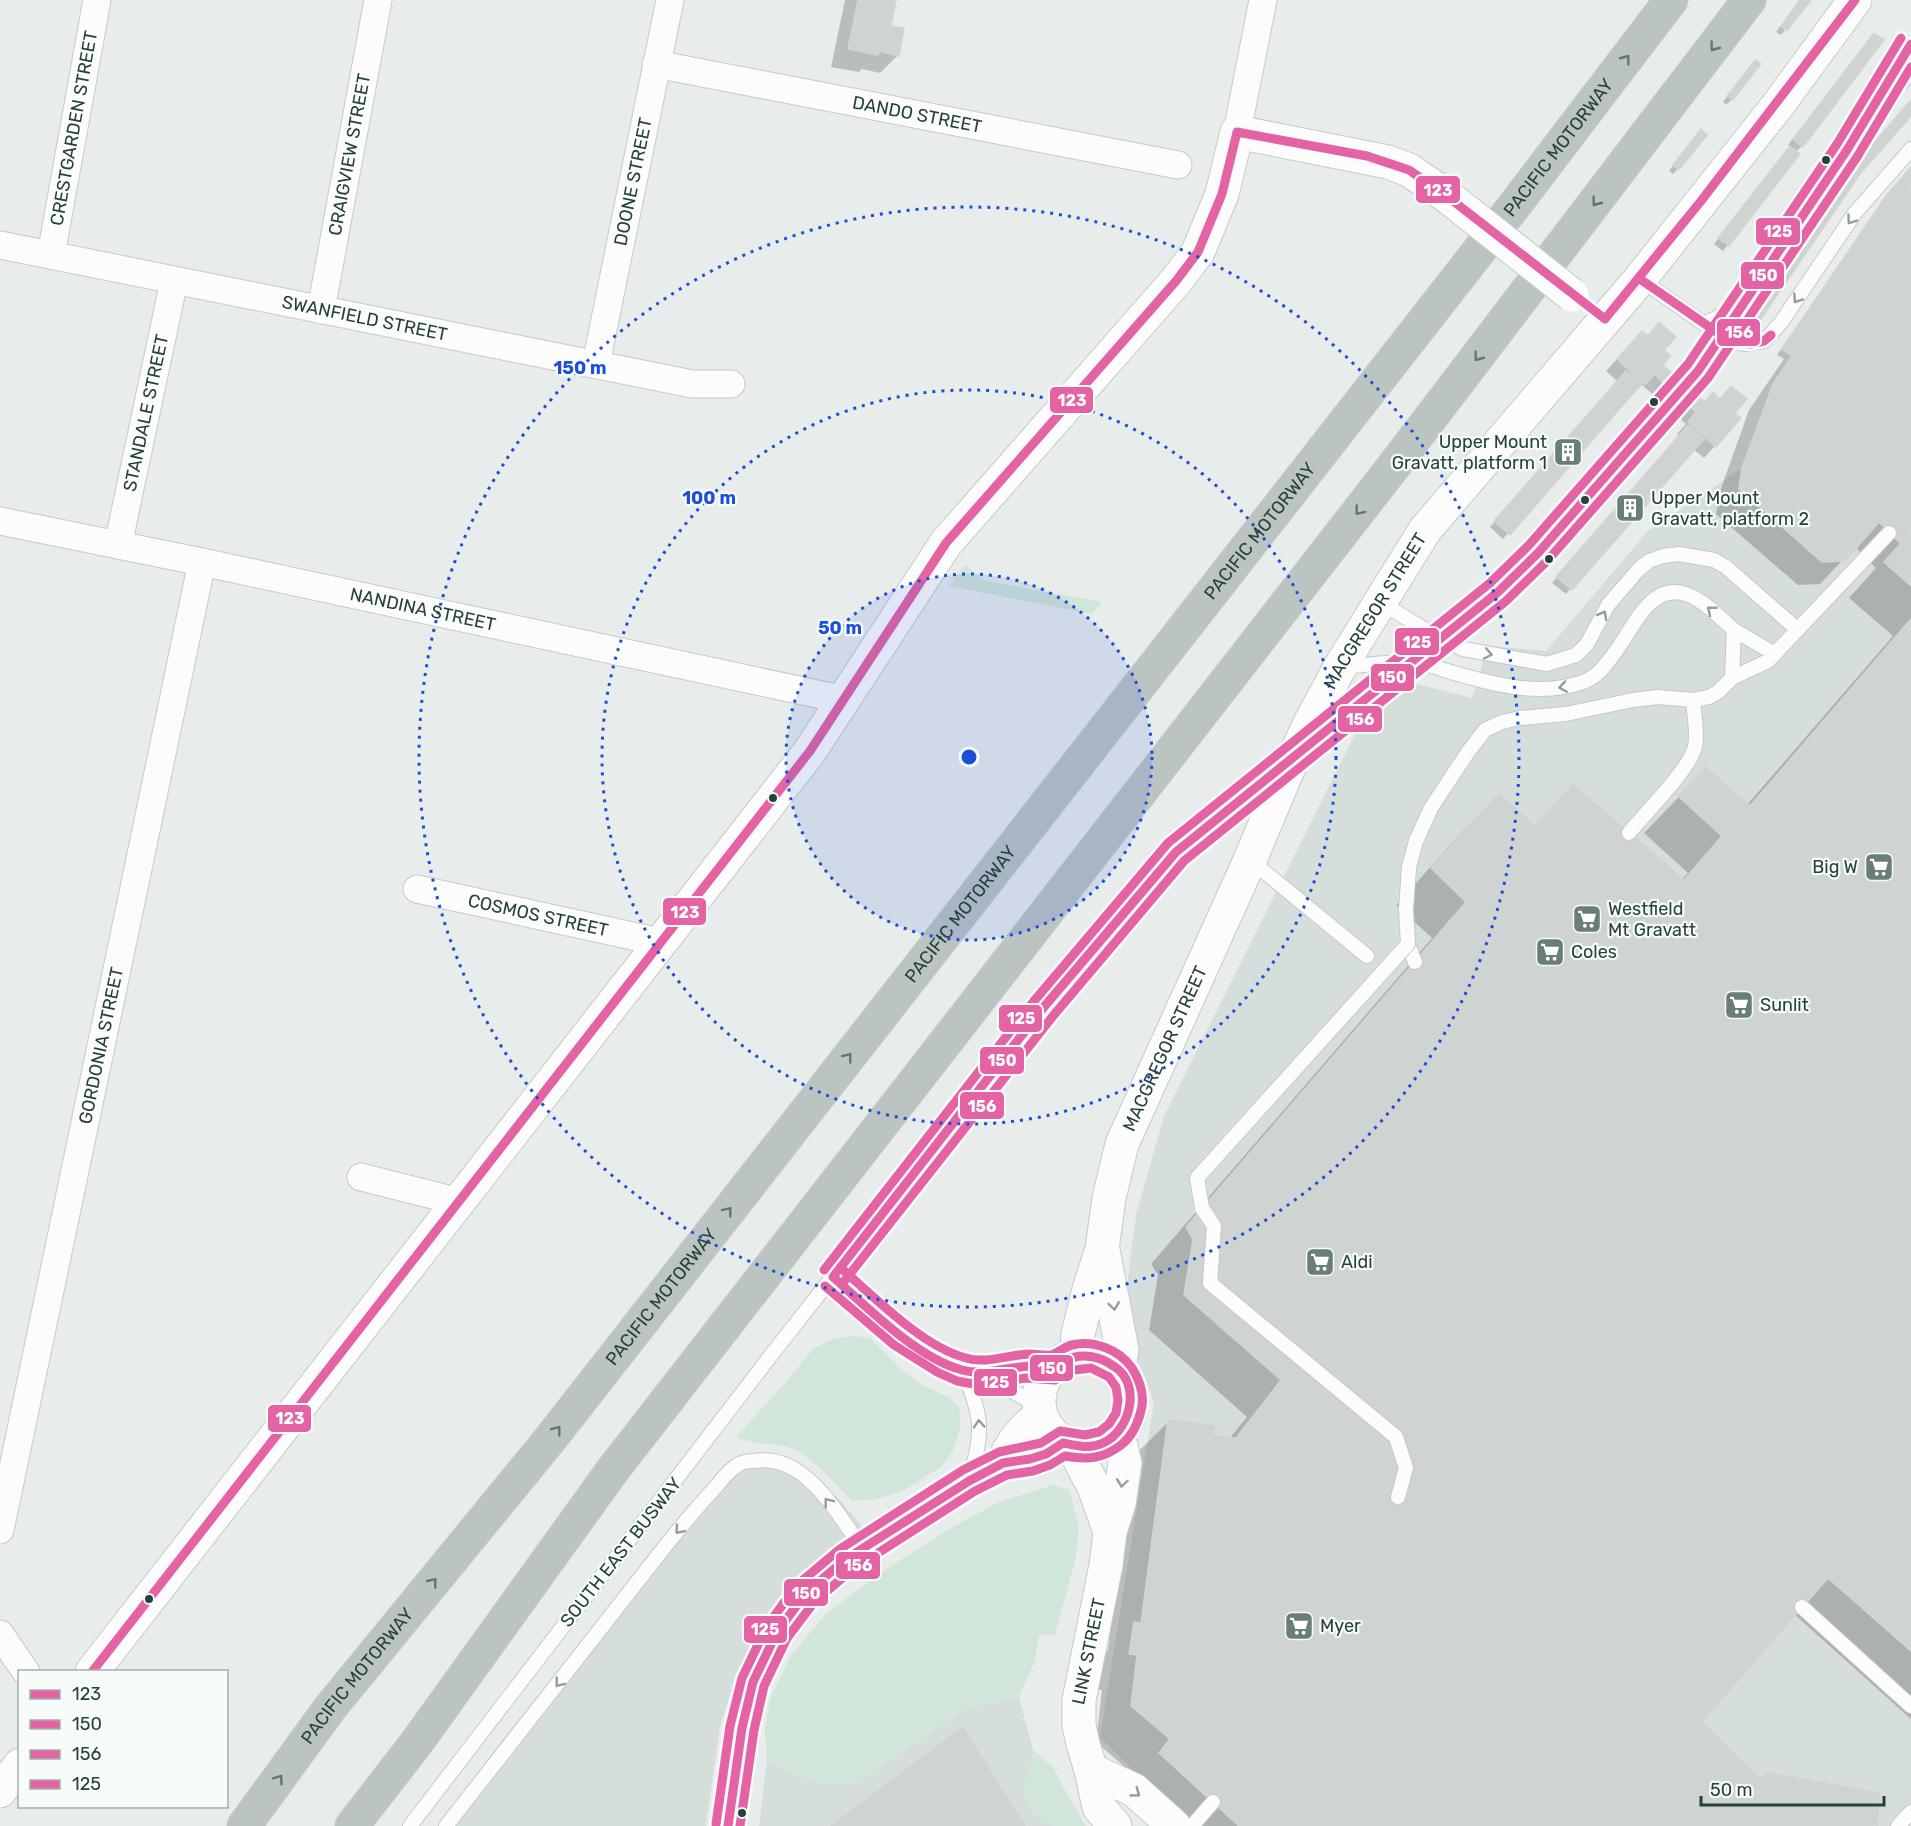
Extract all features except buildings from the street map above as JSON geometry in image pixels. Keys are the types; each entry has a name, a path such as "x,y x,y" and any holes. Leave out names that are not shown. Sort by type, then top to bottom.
{"highway":[{"name":"PACIFIC MOTORWAY","path":"244,1826 330,1708 566,1419 1508,214 1671,0"},
{"path":"352,1826 417,1742 612,1471 1393,467 1749,0"}],"street":[{"name":"CRESTGARDEN STREET","path":"51,255 97,0"},
{"name":"CRAIGVIEW STREET","path":"321,310 378,0"},
{"name":"DOONE STREET","path":"596,364 670,0"},
{"path":"93,1670 810,751 946,543 1176,281 1198,252 1222,194 1237,132 1263,0"},
{"name":"MACGREGOR STREET","path":"1065,1362 1078,1334 1102,1249 1109,1198 1122,1144 1306,732 1340,667 1425,530 1640,279 1778,105 1855,0"},
{"name":"DANDO STREET","path":"656,64 1178,165"},
{"path":"1237,132 1388,162 1409,170 1448,197 1605,320"},
{"name":"SWANFIELD STREET","path":"0,246 692,384 731,384"},
{"name":"STANDALE STREET","path":"118,545 174,281"},
{"name":"NANDINA STREET","path":"0,521 845,700"},
{"name":"GORDONIA STREET","path":"0,1530 202,562"},
{"name":"COSMOS STREET","path":"417,889 660,942"},
{"path":"361,1177 460,1202"},
{"name":"MACGREGOR STREET","path":"1102,1249 1122,1350 1118,1369"},
{"path":"728,1826 742,1728 753,1682 777,1632 806,1593 846,1559 969,1481 1003,1463 1030,1459 1071,1445 1100,1445 1118,1434 1131,1408 1131,1394 1118,1369 1106,1360 1092,1356 1065,1362 1045,1378 1040,1391 1040,1410 1046,1427 1071,1445"},
{"path":"1003,1463 1010,1446 1040,1410"},
{"name":"LINK STREET","path":"1115,1826 1099,1807 1079,1725 1079,1700 1106,1565 1110,1532 1119,1504 1125,1463 1118,1434"},
{"name":"LINK STREET","path":"1071,1445 1094,1487 1110,1532"},
{"path":"0,1634 25,1670"},
{"path":"0,1791 18,1768"},
{"path":"1091,1770 1134,1790 1174,1826"}],"lane":[{"path":"1704,324 1726,313 1737,302 1830,168 1852,139 1911,72"},
{"path":"1640,279 1724,338 1737,344 1764,341 1780,324 1856,213 1911,149"},
{"path":"1472,614 1538,553 1698,371"},
{"path":"1415,962 1408,944 1406,910 1409,867 1416,841 1431,808 1485,730 1502,722 1520,718 1566,714 1633,700 1658,697 1693,700 1709,697 1718,692 1731,678 1768,661 1889,533"},
{"path":"1380,602 1434,635 1463,649 1547,664 1576,655 1587,644 1608,605 1639,569 1649,561 1678,554 1714,560 1726,567 1798,630"},
{"path":"1340,667 1401,663 1424,664 1495,684 1534,689 1564,688 1587,681 1600,672 1624,642 1647,607 1669,592 1681,592 1695,597 1734,630 1775,654"},
{"path":"1731,678 1734,630"},
{"path":"1629,833 1677,776 1695,748 1693,700"},
{"name":"SOUTH EAST BUSWAY","path":"410,1826 833,1277 1047,1004 1130,902 1176,852 1209,824"},
{"path":"1250,860 1367,956"},
{"path":"1398,1497 1406,1468 1396,1437 1210,1282 1215,1226 1202,1208 1197,1178 1408,944"},
{"path":"833,1277 905,1338 943,1362 979,1373 1040,1410"},
{"path":"979,1373 1065,1362"},
{"path":"962,1369 978,1408 980,1432 978,1454 969,1481"},
{"path":"446,1826 663,1549 698,1506 738,1464 765,1459 800,1471 825,1497 863,1549"},
{"path":"1802,1607 1909,1701"},
{"path":"1192,1826 1213,1802"},
{"path":"1898,1826 1911,1812"}],"shaded area":[{"name":"Westfield Mt Gravatt","path":"1911,187 1911,1826 1195,1826 1151,1788 1100,1737 1154,1402 1134,1352 1127,1286 1136,1215 1164,1116 1361,722 1417,684 1472,698 1488,646 1546,651 1647,532 1742,468 1773,384 1897,203"},
{"path":"771,1453 807,1471 837,1497 863,1527 803,1571 764,1623 737,1672 720,1727 706,1826 438,1826 509,1731 712,1480 739,1457"},
{"path":"1019,1697 1041,1780 1065,1826 759,1826 767,1760 790,1773 854,1784 966,1708"}],"green space":[{"path":"965,565 986,581 1102,602 1092,614 949,586"},
{"path":"855,1336 870,1338 899,1368 924,1386 950,1398 959,1407 961,1426 953,1451 941,1467 903,1491 877,1499 852,1501 823,1471 791,1448 736,1437 813,1349 835,1338"},
{"path":"1053,1485 1069,1490 1079,1526 1076,1557 1055,1635 1039,1635 1035,1661 1019,1697 966,1708 854,1784 822,1784 790,1773 767,1760 765,1730 770,1699 791,1655 825,1615 877,1575 951,1528 999,1502"},
{"path":"1033,1750 1054,1768 1086,1826 1051,1826 1030,1811 1025,1793"}],"transit line":[{"name":"123","path":"1605,319 1701,201 1855,0"},
{"name":"125","path":"824,1270 1034,1001 1168,843 1490,583 1529,545 1688,364 1837,144 1901,38"},
{"name":"150","path":"833,1277 1043,1008 1176,852 1498,592 1538,553 1698,371 1847,150 1911,44"},
{"name":"156","path":"842,1284 1053,1016 1184,861 1506,601 1547,561 1708,378 1857,157 1911,67"},
{"name":"123","path":"1237,132 1367,156 1409,170 1448,197 1605,319"},
{"name":"123","path":"94,1670 810,751 946,543 1176,281 1198,252 1222,194 1237,132"},
{"name":"123","path":"1640,279 1731,342 1751,344 1764,341 1771,335"},
{"name":"156","path":"740,1826 754,1730 764,1686 787,1638 815,1601 853,1569 975,1491 1007,1475 1033,1471 1065,1456 1094,1457 1114,1450 1133,1432 1142,1406 1142,1391 1135,1372 1127,1361 1113,1351 1097,1345 1080,1344 1069,1346 1051,1355 1029,1354 989,1360 966,1358 950,1352 916,1332 841,1268"},
{"name":"150","path":"728,1826 742,1728 753,1682 777,1632 806,1593 846,1559 969,1481 1003,1463 1046,1454 1063,1443 1078,1446 1103,1443 1120,1429 1129,1407 1128,1385 1123,1375 1109,1363 1091,1356 1071,1358 1052,1368 1030,1366 988,1372 971,1372 945,1364 894,1331 833,1277"},
{"name":"125","path":"716,1824 730,1726 742,1678 767,1626 797,1585 840,1549 963,1470 999,1452 1041,1443 1060,1431 1085,1435 1099,1432 1109,1424 1116,1413 1118,1400 1116,1387 1109,1377 1091,1368 1074,1370 1055,1380 1026,1378 979,1385 957,1381 937,1372 894,1345 825,1286"}],"place":[{"name":"Upper Mount Gravatt, platform 1","path":"1568,452"},
{"name":"Upper Mount Gravatt, platform 2","path":"1630,508"},
{"name":"Big W","path":"1879,867"},
{"name":"Westfield Mt Gravatt","path":"1587,919"},
{"name":"Coles","path":"1550,952"},
{"name":"Sunlit","path":"1739,1005"},
{"name":"Aldi","path":"1320,1262"},
{"name":"Myer","path":"1299,1626"}]}
